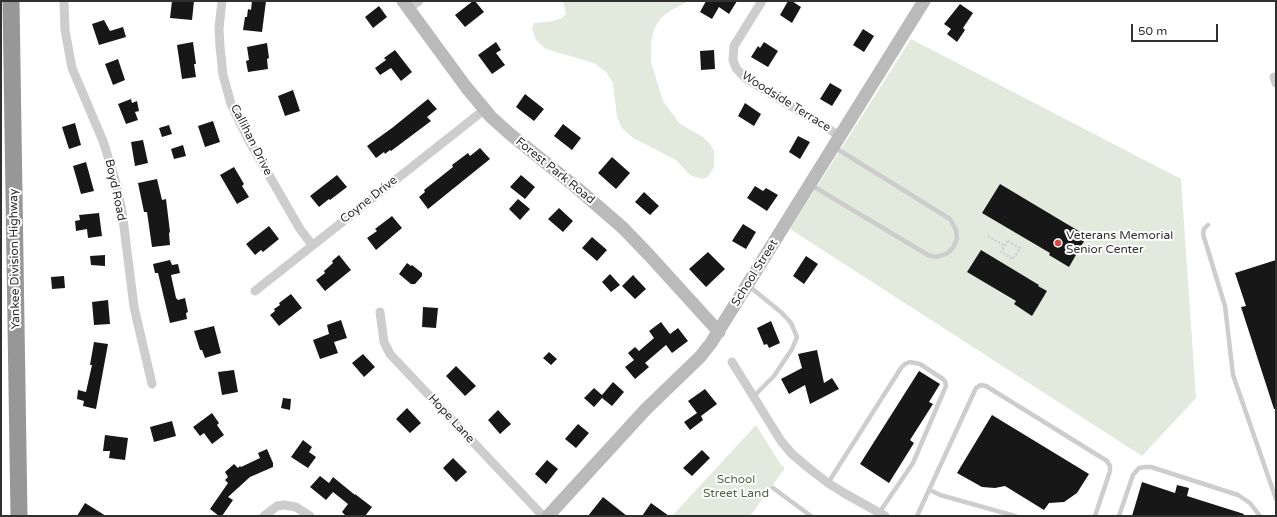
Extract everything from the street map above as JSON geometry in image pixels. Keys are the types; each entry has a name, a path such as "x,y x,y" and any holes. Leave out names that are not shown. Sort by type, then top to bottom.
{"highway":[{"name":"Yankee Division Highway","path":"11,1 19,516"}],"street":[{"name":"Boyd Road","path":"64,1 66,36 72,68 103,141 115,178 122,211 134,307 152,384"},
{"name":"Callihan Drive","path":"222,1 219,28 220,47 223,75 231,104 238,122 300,229 312,245"},
{"name":"Woodside Terrace","path":"762,1 734,46 733,55 736,68 745,78 836,141"},
{"name":"School Street","path":"548,516 646,409 700,357 719,332 924,1"},
{"name":"Forest Park Road","path":"410,3 484,110 510,134 577,188 623,228 719,332"},
{"name":"Coyne Drive","path":"255,291 484,110"},
{"name":"Hope Lane","path":"380,312 384,342 390,354 543,516"},
{"path":"732,362 781,441 797,458 828,483 882,514"},
{"path":"264,516 277,506 288,505 299,508 310,516"}],"lane":[{"path":"810,184 928,255 936,257 943,255 948,253 954,246 957,238 956,230 950,219 836,141"},
{"path":"1208,226 1204,229 1203,234 1225,306 1233,375 1276,499"},
{"path":"747,285 782,313 791,323 797,337 792,350 774,376 754,396"},
{"path":"828,483 904,364 910,362 920,364 943,379 946,386 915,459 882,514"},
{"path":"917,516 976,388 979,385 984,385 1108,463 1110,470 1095,516"},
{"path":"1119,516 1132,475 1139,468 1148,467 1238,494 1250,503 1260,516"},
{"path":"773,488 811,516"},
{"path":"930,490 940,495 1015,516"}],"path":[{"path":"988,236 1005,246"},
{"path":"1008,241 1020,248 1013,259 1001,252 1005,246 1008,241"}],"green space":[{"path":"563,1 687,1 660,19 654,29 651,43 651,62 663,101 680,124 703,137 714,151 714,167 708,177 702,179 690,175 676,160 633,138 622,128 617,117 613,83 606,72 594,63 546,49 536,40 532,29 534,23 554,21 562,18 566,14"},
{"path":"911,39 1181,179 1196,398 1142,456 790,229"},
{"name":"School Street Land","path":"756,425 781,465 785,468 750,516 672,516"}],"building":[{"path":"172,1 194,1 192,20 170,18"},
{"path":"252,1 266,1 262,32 243,30 245,17 247,17 248,9 251,10"},
{"path":"475,1 484,12 465,27 455,15"},
{"path":"706,1 737,1 729,14 719,7 712,19 700,12"},
{"path":"788,1 792,1 801,7 792,23 780,15"},
{"path":"960,4 973,13 963,28 965,30 957,42 947,34 951,29 944,24"},
{"path":"379,6 387,17 373,28 365,17"},
{"path":"104,20 110,31 123,27 126,37 99,45 92,24"},
{"path":"863,29 874,36 864,52 853,45"},
{"path":"193,42 196,77 182,79 177,45"},
{"path":"496,42 501,50 496,53 505,65 492,74 478,55"},
{"path":"764,42 778,51 768,67 751,57 758,46 760,48"},
{"path":"267,43 269,58 267,59 268,69 248,72 246,61 249,60 247,47"},
{"path":"395,50 412,72 401,81 391,68 380,75 375,68 386,60 384,58"},
{"path":"714,50 715,69 701,70 700,51"},
{"path":"118,59 125,80 113,85 105,64"},
{"path":"830,83 842,90 832,106 820,99"},
{"path":"293,90 300,111 285,116 278,96"},
{"path":"525,94 544,109 534,121 516,107"},
{"path":"131,99 132,103 137,101 139,111 135,112 138,120 126,124 118,104"},
{"path":"428,99 437,109 427,117 431,121 391,151 390,150 385,154 384,152 376,158 367,146"},
{"path":"745,103 761,114 754,126 738,116"},
{"path":"213,121 220,142 205,147 198,126"},
{"path":"75,123 81,145 69,149 62,127"},
{"path":"563,124 581,138 572,150 554,136"},
{"path":"169,125 172,134 162,137 159,128"},
{"path":"798,136 810,142 800,159 789,152"},
{"path":"143,140 148,163 135,166 131,142"},
{"path":"183,145 186,156 174,159 171,149"},
{"path":"480,148 490,159 428,209 419,197 425,192 424,190 468,153 470,156"},
{"path":"612,157 630,173 616,189 598,173"},
{"path":"86,162 94,191 81,194 73,166"},
{"path":"234,167 244,184 242,186 249,197 237,204 220,175"},
{"path":"337,175 347,187 319,207 310,196"},
{"path":"521,175 535,187 525,199 510,187"},
{"path":"157,179 162,200 166,199 170,245 152,247 147,212 144,212 138,183"},
{"name":"Veterans Memorial Senior Center","path":"1000,184 1087,236 1069,267 1049,255 1050,253 982,213"},
{"path":"755,186 763,191 766,188 778,195 767,211 747,198"},
{"path":"644,192 659,206 650,215 635,202"},
{"path":"518,199 530,209 520,220 509,209"},
{"path":"559,208 573,221 563,232 548,219"},
{"path":"99,213 102,236 88,238 87,229 76,231 75,221 80,220 79,215"},
{"path":"392,216 402,228 376,250 367,238 377,231 375,229"},
{"path":"743,224 756,232 746,249 732,241"},
{"path":"269,226 279,239 263,252 261,250 255,255 246,244"},
{"path":"592,237 607,250 597,261 582,248"},
{"path":"981,250 1047,291 1032,316 1014,304 1016,301 967,272"},
{"path":"708,252 725,269 706,287 689,269"},
{"path":"105,255 105,266 91,265 90,256"},
{"path":"339,255 351,270 325,291 316,280 325,273 324,271"},
{"path":"806,256 818,264 804,284 793,276"},
{"path":"170,260 172,265 178,264 180,273 171,275 176,298 178,300 185,298 188,312 186,313 187,319 170,323 158,273 155,273 153,264"},
{"path":"1276,260 1276,409 1274,409 1241,307 1246,306 1235,273"},
{"path":"407,263 422,273 422,276 415,284 411,284 399,274"},
{"path":"610,274 620,285 611,292 602,282"},
{"path":"633,275 646,289 635,299 622,286"},
{"path":"64,276 65,288 52,289 51,277"},
{"path":"291,294 302,308 279,326 270,315 275,311 274,309 280,305 279,303"},
{"path":"108,300 110,324 94,325 92,302"},
{"path":"423,307 438,308 436,328 422,327"},
{"path":"341,320 347,338 334,342 338,353 320,359 313,340 329,334 327,325"},
{"path":"771,321 780,343 769,348 767,344 764,345 757,328"},
{"path":"661,322 670,334 678,328 688,341 672,353 666,345 645,363 649,367 635,379 625,367 634,360 628,353 635,347 639,351 654,338 649,331"},
{"path":"214,326 221,353 205,358 202,350 200,350 194,331"},
{"path":"94,342 108,344 96,409 83,406 84,401 77,399 78,390 86,392 92,365 90,365"},
{"path":"817,350 824,383 832,378 839,389 810,404 805,385 789,394 781,379 802,368 798,354"},
{"path":"549,352 557,359 551,365 543,358"},
{"path":"363,354 375,367 364,377 352,363"},
{"path":"456,366 476,386 465,396 446,376"},
{"path":"234,370 238,392 222,395 218,372"},
{"path":"919,371 940,384 929,402 933,404 910,440 914,443 889,483 860,464"},
{"path":"613,382 624,392 612,406 602,398 594,407 584,398 594,388 602,395"},
{"path":"705,389 717,404 701,416 703,420 690,430 684,422 697,413 688,401"},
{"path":"283,398 291,399 290,410 281,408"},
{"path":"407,408 421,423 410,433 396,419"},
{"path":"498,410 511,424 500,434 488,420"},
{"path":"212,413 219,423 217,425 224,435 212,444 204,433 200,436 193,427"},
{"path":"992,415 1089,474 1077,493 1064,502 1049,503 1044,510 1005,486 995,488 982,487 957,473"},
{"path":"172,421 176,436 154,442 150,427"},
{"path":"578,424 589,433 576,448 565,439"},
{"path":"105,435 128,438 125,460 109,458 110,451 103,451"},
{"path":"303,440 312,447 309,452 316,457 308,468 291,457"},
{"path":"267,449 273,463 273,467 250,477 228,497 233,500 222,516 219,516 210,509 228,483 225,480 228,477 225,472 234,464 238,468 260,458 258,453"},
{"path":"702,450 710,458 692,476 683,468"},
{"path":"453,458 467,472 456,482 443,468"},
{"path":"547,460 558,469 546,484 535,474"},
{"path":"320,476 329,483 333,477 372,507 365,516 346,516 342,512 348,504 333,492 326,500 310,487"},
{"path":"1142,482 1175,493 1177,485 1189,488 1187,496 1244,514 1243,516 1132,516"},
{"path":"603,497 627,516 588,516"},
{"path":"85,503 106,516 77,516"},
{"path":"651,503 669,516 642,516"}],"place":[{"name":"Veterans Memorial Senior Center","path":"1058,243"}]}
